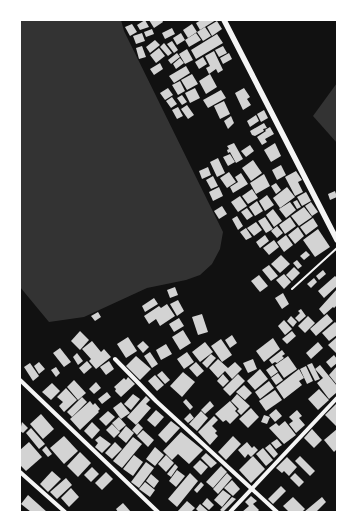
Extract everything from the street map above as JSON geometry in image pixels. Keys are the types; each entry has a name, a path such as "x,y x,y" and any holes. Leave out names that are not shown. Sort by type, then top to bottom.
{"street":[{"path":"224,20 337,240"},
{"path":"115,360 156,401 278,512"},
{"path":"20,380 158,512"},
{"path":"230,512 337,398"},
{"path":"20,472 65,512"}],"lane":[{"path":"292,289 337,248"}],"shaded area":[{"path":"20,20 121,20 124,31 223,232 220,249 212,264 200,275 186,280 147,288 84,317 49,322 20,287"},
{"path":"337,83 337,143 313,116"}],"building":[{"path":"145,20 149,27 140,30 137,25"},
{"path":"149,20 162,20 163,22 154,28"},
{"path":"201,20 216,20 200,30 196,23"},
{"path":"217,21 222,29 212,36 207,27"},
{"path":"132,24 137,32 130,36 125,27"},
{"path":"192,24 197,32 188,38 183,30"},
{"path":"205,27 211,36 203,41 197,32"},
{"path":"172,28 175,34 165,39 162,33"},
{"path":"152,29 154,34 146,37 144,32"},
{"path":"142,33 145,41 136,44 133,36"},
{"path":"181,33 185,40 177,45 173,38"},
{"path":"196,33 201,40 189,47 185,40"},
{"path":"217,34 223,43 196,59 191,50"},
{"path":"155,40 160,45 150,53 146,47"},
{"path":"172,41 178,50 174,53 167,44"},
{"path":"164,43 172,53 168,56 160,47"},
{"path":"142,46 146,57 139,59 136,48"},
{"path":"223,46 227,53 219,57 215,50"},
{"path":"159,48 165,56 156,63 150,55"},
{"path":"187,49 193,60 185,64 179,54"},
{"path":"214,51 223,70 218,73 216,69 209,74 206,68 210,66 205,56"},
{"path":"177,53 180,57 171,64 168,60"},
{"path":"229,53 232,59 223,64 220,58"},
{"path":"203,57 207,64 199,69 195,62"},
{"path":"180,58 184,63 176,69 173,64"},
{"path":"160,63 163,69 154,75 150,69"},
{"path":"186,66 190,73 174,83 169,76"},
{"path":"192,74 198,84 187,90 181,80"},
{"path":"210,74 217,87 206,94 199,81"},
{"path":"180,81 185,91 178,95 172,85"},
{"path":"168,88 173,95 165,100 160,93"},
{"path":"195,88 200,98 190,103 185,93"},
{"path":"244,88 250,97 247,99 251,105 243,110 235,93"},
{"path":"221,90 226,98 208,108 203,100"},
{"path":"182,95 187,102 182,105 177,98"},
{"path":"172,97 177,104 171,108 166,101"},
{"path":"224,101 230,114 220,119 214,106"},
{"path":"187,105 194,115 188,119 181,109"},
{"path":"178,107 183,116 177,119 172,110"},
{"path":"264,110 268,118 261,122 257,114"},
{"path":"256,115 259,121 250,127 247,121"},
{"path":"231,116 234,123 228,129 224,121"},
{"path":"264,123 267,128 263,129 264,131 255,136 252,135 250,131"},
{"path":"270,127 274,134 265,139 267,142 262,145 257,137"},
{"path":"234,143 243,159 236,163 230,152 228,153 227,150 229,149 227,146"},
{"path":"275,143 281,156 271,162 264,150"},
{"path":"250,145 254,151 246,157 241,151"},
{"path":"230,154 235,162 228,166 223,157"},
{"path":"218,158 225,173 217,177 210,162"},
{"path":"253,160 262,173 251,181 242,168"},
{"path":"281,165 286,175 277,180 272,170"},
{"path":"208,167 211,175 202,179 199,171"},
{"path":"296,171 302,180 298,182 303,192 295,196 285,177"},
{"path":"229,172 236,182 227,188 220,178"},
{"path":"241,173 248,184 233,193 230,187 238,182 235,177"},
{"path":"264,174 270,186 256,194 250,183"},
{"path":"213,176 218,186 211,189 206,180"},
{"path":"276,183 281,190 276,194 271,186"},
{"path":"219,187 223,196 213,201 209,192"},
{"path":"287,187 295,197 280,208 273,198"},
{"path":"252,189 258,198 248,204 242,196"},
{"path":"335,191 337,197 330,200 328,194"},
{"path":"306,192 311,201 302,206 297,197"},
{"path":"267,195 274,205 265,211 259,201"},
{"path":"240,196 247,206 238,212 231,202"},
{"path":"297,200 301,207 297,209 293,202"},
{"path":"257,201 263,211 255,216 249,207"},
{"path":"290,202 296,210 286,218 279,209"},
{"path":"311,202 318,212 312,216 305,206"},
{"path":"222,206 227,214 219,219 214,211"},
{"path":"304,207 312,217 299,226 291,216"},
{"path":"247,208 253,216 247,220 241,212"},
{"path":"273,209 282,221 274,227 266,215"},
{"path":"237,216 243,226 238,230 232,219"},
{"path":"265,217 273,229 266,233 258,221"},
{"path":"290,217 296,226 285,234 279,225"},
{"path":"313,218 318,226 306,235 300,227"},
{"path":"256,222 262,230 254,236 247,228"},
{"path":"277,226 283,233 277,238 271,231"},
{"path":"298,227 304,236 295,244 288,235"},
{"path":"246,228 252,237 246,240 240,232"},
{"path":"318,229 330,247 315,257 303,240"},
{"path":"265,235 269,241 260,248 256,242"},
{"path":"286,235 293,245 284,252 277,242"},
{"path":"274,240 279,247 269,255 263,248"},
{"path":"306,251 310,255 304,260 300,256"},
{"path":"281,255 290,264 280,273 271,264"},
{"path":"297,260 302,266 298,269 293,263"},
{"path":"269,265 278,276 271,281 262,270"},
{"path":"294,267 300,273 292,281 286,275"},
{"path":"323,270 326,274 319,280 316,276"},
{"path":"284,274 291,282 284,289 276,280"},
{"path":"259,275 268,286 260,292 251,281"},
{"path":"335,276 337,278 337,286 324,298 318,291"},
{"path":"314,278 317,282 311,288 307,284"},
{"path":"175,287 178,295 170,298 167,290"},
{"path":"337,289 337,305 324,315 319,309"},
{"path":"283,293 289,304 282,309 275,298"},
{"path":"154,298 158,304 145,312 142,306"},
{"path":"178,300 184,311 177,316 170,304"},
{"path":"167,304 175,316 160,326 156,319 149,324 144,316 159,306 161,308"},
{"path":"301,309 306,316 299,322 295,318 300,313 298,311"},
{"path":"98,312 101,317 95,321 91,316"},
{"path":"202,314 208,332 198,335 192,317"},
{"path":"327,314 333,321 316,336 310,329"},
{"path":"291,316 297,322 293,327 287,321"},
{"path":"308,316 315,323 305,333 298,326"},
{"path":"179,318 184,326 174,332 169,324"},
{"path":"284,320 292,329 285,335 278,326"},
{"path":"335,322 337,324 337,335 329,341 322,333"},
{"path":"183,330 191,343 180,350 172,337"},
{"path":"80,331 89,340 80,350 71,341"},
{"path":"292,331 296,336 287,344 282,339"},
{"path":"232,335 237,343 230,348 225,340"},
{"path":"128,337 137,351 126,358 117,344"},
{"path":"337,337 337,354 328,345"},
{"path":"273,338 280,349 264,362 256,351"},
{"path":"221,339 232,355 222,362 211,346"},
{"path":"92,341 101,352 104,349 111,357 96,369 89,361 91,359 82,349"},
{"path":"143,341 149,347 143,353 137,346"},
{"path":"205,342 213,352 200,362 192,352"},
{"path":"318,342 323,348 311,359 306,353"},
{"path":"166,344 172,354 161,360 156,350"},
{"path":"60,348 71,362 64,367 53,353"},
{"path":"282,350 285,354 282,356 284,358 277,363 275,362 272,364 269,360"},
{"path":"150,352 158,364 152,368 144,356"},
{"path":"187,352 194,362 184,369 177,359"},
{"path":"77,353 83,361 78,365 73,357"},
{"path":"211,354 216,358 207,368 202,363"},
{"path":"334,355 337,359 337,363 331,368 326,362"},
{"path":"136,356 151,369 140,380 126,366"},
{"path":"288,356 297,369 284,378 275,365"},
{"path":"218,359 228,368 235,362 242,369 232,379 225,371 218,378 209,368"},
{"path":"253,359 257,369 248,373 243,363"},
{"path":"87,361 92,367 84,374 79,368"},
{"path":"109,361 114,369 106,375 100,367"},
{"path":"39,362 45,369 39,374 34,366"},
{"path":"196,362 204,371 197,377 189,368"},
{"path":"30,363 39,376 33,381 24,367"},
{"path":"312,363 320,379 315,381 307,365"},
{"path":"273,365 278,372 271,377 266,370"},
{"path":"320,365 337,386 336,393 329,399 317,383 323,378 315,369"},
{"path":"306,366 313,381 307,384 300,369"},
{"path":"337,366 337,385 329,375"},
{"path":"56,367 60,373 56,377 51,370"},
{"path":"260,369 268,379 255,390 247,381"},
{"path":"299,369 304,378 299,381 302,385 284,399 276,387"},
{"path":"162,371 170,380 165,384 157,375"},
{"path":"183,372 195,382 182,397 170,386"},
{"path":"278,373 283,380 276,385 271,378"},
{"path":"223,374 229,381 223,387 217,381"},
{"path":"238,374 245,381 230,396 223,389"},
{"path":"155,375 164,385 157,391 148,381"},
{"path":"128,377 135,384 121,397 115,391 116,389 114,387 124,378 126,380"},
{"path":"74,380 86,393 78,400 67,387"},
{"path":"269,381 274,388 260,399 255,392"},
{"path":"96,382 101,388 94,394 89,389"},
{"path":"52,383 60,391 51,400 42,392"},
{"path":"244,385 252,393 245,400 236,392"},
{"path":"66,388 77,400 64,412 59,406 63,402 57,397"},
{"path":"319,389 329,400 318,410 308,399"},
{"path":"275,390 282,400 266,411 259,401"},
{"path":"107,392 111,397 102,404 98,399"},
{"path":"133,394 140,399 131,410 124,404"},
{"path":"237,394 250,406 241,415 237,411 239,409 231,401"},
{"path":"146,396 150,400 146,404 151,408 136,425 127,417"},
{"path":"82,397 87,402 72,417 67,412"},
{"path":"186,399 193,407 190,410 183,402"},
{"path":"90,401 93,405 95,403 100,409 98,411 99,412 80,430 70,419"},
{"path":"210,401 214,406 205,414 201,410"},
{"path":"230,401 237,409 235,411 239,415 230,424 226,420 223,422 215,414"},
{"path":"121,402 130,413 121,419 113,408"},
{"path":"337,403 337,427 325,415"},
{"path":"251,408 259,417 248,428 239,419"},
{"path":"276,409 282,416 275,422 269,415"},
{"path":"156,410 164,417 155,427 147,420"},
{"path":"297,410 302,416 299,418 305,425 296,433 289,424 293,421 289,417"},
{"path":"108,411 115,417 106,426 99,419"},
{"path":"201,411 208,418 197,431 189,424"},
{"path":"190,413 194,418 188,423 184,419"},
{"path":"41,414 54,429 43,439 30,424"},
{"path":"264,415 270,417 267,424 261,422"},
{"path":"214,416 218,420 212,426 217,431 215,433 218,436 210,445 198,432"},
{"path":"119,417 126,425 119,431 112,423"},
{"path":"171,421 180,428 166,443 158,435"},
{"path":"285,421 296,435 284,444 269,428 276,423 279,426"},
{"path":"22,422 28,428 23,433 20,431"},
{"path":"92,422 100,430 92,439 84,431"},
{"path":"138,423 143,428 137,435 132,430"},
{"path":"112,424 120,432 114,438 106,430"},
{"path":"126,426 134,433 126,443 118,436"},
{"path":"31,428 45,444 39,449 26,433"},
{"path":"312,429 322,440 314,448 304,438"},
{"path":"337,429 337,449 334,452 324,440"},
{"path":"143,430 154,440 148,447 137,436"},
{"path":"181,432 203,450 189,464 178,454 172,460 163,451"},
{"path":"64,436 78,451 64,464 50,448"},
{"path":"100,436 111,444 102,453 95,447 98,443 95,440"},
{"path":"233,436 241,444 226,460 218,452"},
{"path":"133,437 142,444 122,468 113,461"},
{"path":"277,439 282,445 276,449 271,443"},
{"path":"29,442 42,457 26,471 20,465 20,450"},
{"path":"115,442 122,449 112,459 105,453"},
{"path":"247,442 252,448 254,446 258,450 251,457 248,454 245,458 238,450"},
{"path":"270,444 278,454 274,458 265,448"},
{"path":"46,446 52,454 48,457 42,450"},
{"path":"155,447 164,455 155,466 146,459"},
{"path":"263,448 273,460 266,466 256,454"},
{"path":"80,452 91,463 78,477 67,466"},
{"path":"206,453 217,463 211,468 201,458"},
{"path":"134,455 143,462 133,476 123,469"},
{"path":"166,455 174,463 166,472 158,464"},
{"path":"253,456 265,469 251,483 239,470"},
{"path":"300,456 315,471 310,476 295,461"},
{"path":"287,457 297,467 289,476 284,471 282,473 276,468"},
{"path":"200,460 208,467 201,475 193,467"},
{"path":"146,462 154,468 139,488 131,482"},
{"path":"175,464 178,467 171,477 167,474"},
{"path":"221,466 227,472 213,488 206,482"},
{"path":"92,467 99,474 91,482 84,475"},
{"path":"177,470 185,476 176,487 169,481"},
{"path":"52,471 61,479 48,492 40,484"},
{"path":"106,472 113,479 102,490 95,483"},
{"path":"190,473 198,481 177,507 168,499"},
{"path":"227,473 232,478 218,494 213,489"},
{"path":"295,473 304,482 299,487 290,478"},
{"path":"151,474 159,481 154,488 146,481"},
{"path":"66,478 72,485 57,499 50,492"},
{"path":"232,480 240,489 233,496 224,488"},
{"path":"145,482 155,490 150,497 139,489"},
{"path":"201,482 204,485 197,493 194,490"},
{"path":"281,486 286,491 273,504 268,499"},
{"path":"71,488 79,497 69,507 61,498"},
{"path":"223,490 231,496 222,507 214,500"},
{"path":"28,495 47,512 31,512 21,504"},
{"path":"251,496 257,501 253,504 259,510 257,512 242,512 249,506 245,502"},
{"path":"232,497 236,499 223,512 220,510"},
{"path":"293,497 305,509 302,512 289,512 283,506"},
{"path":"322,497 326,502 316,512 304,512"},
{"path":"207,498 214,505 209,510 202,504"},
{"path":"187,501 195,508 191,512 177,512"},
{"path":"123,503 131,512 118,512 116,509"},
{"path":"200,504 209,512 199,512 196,509"}]}
